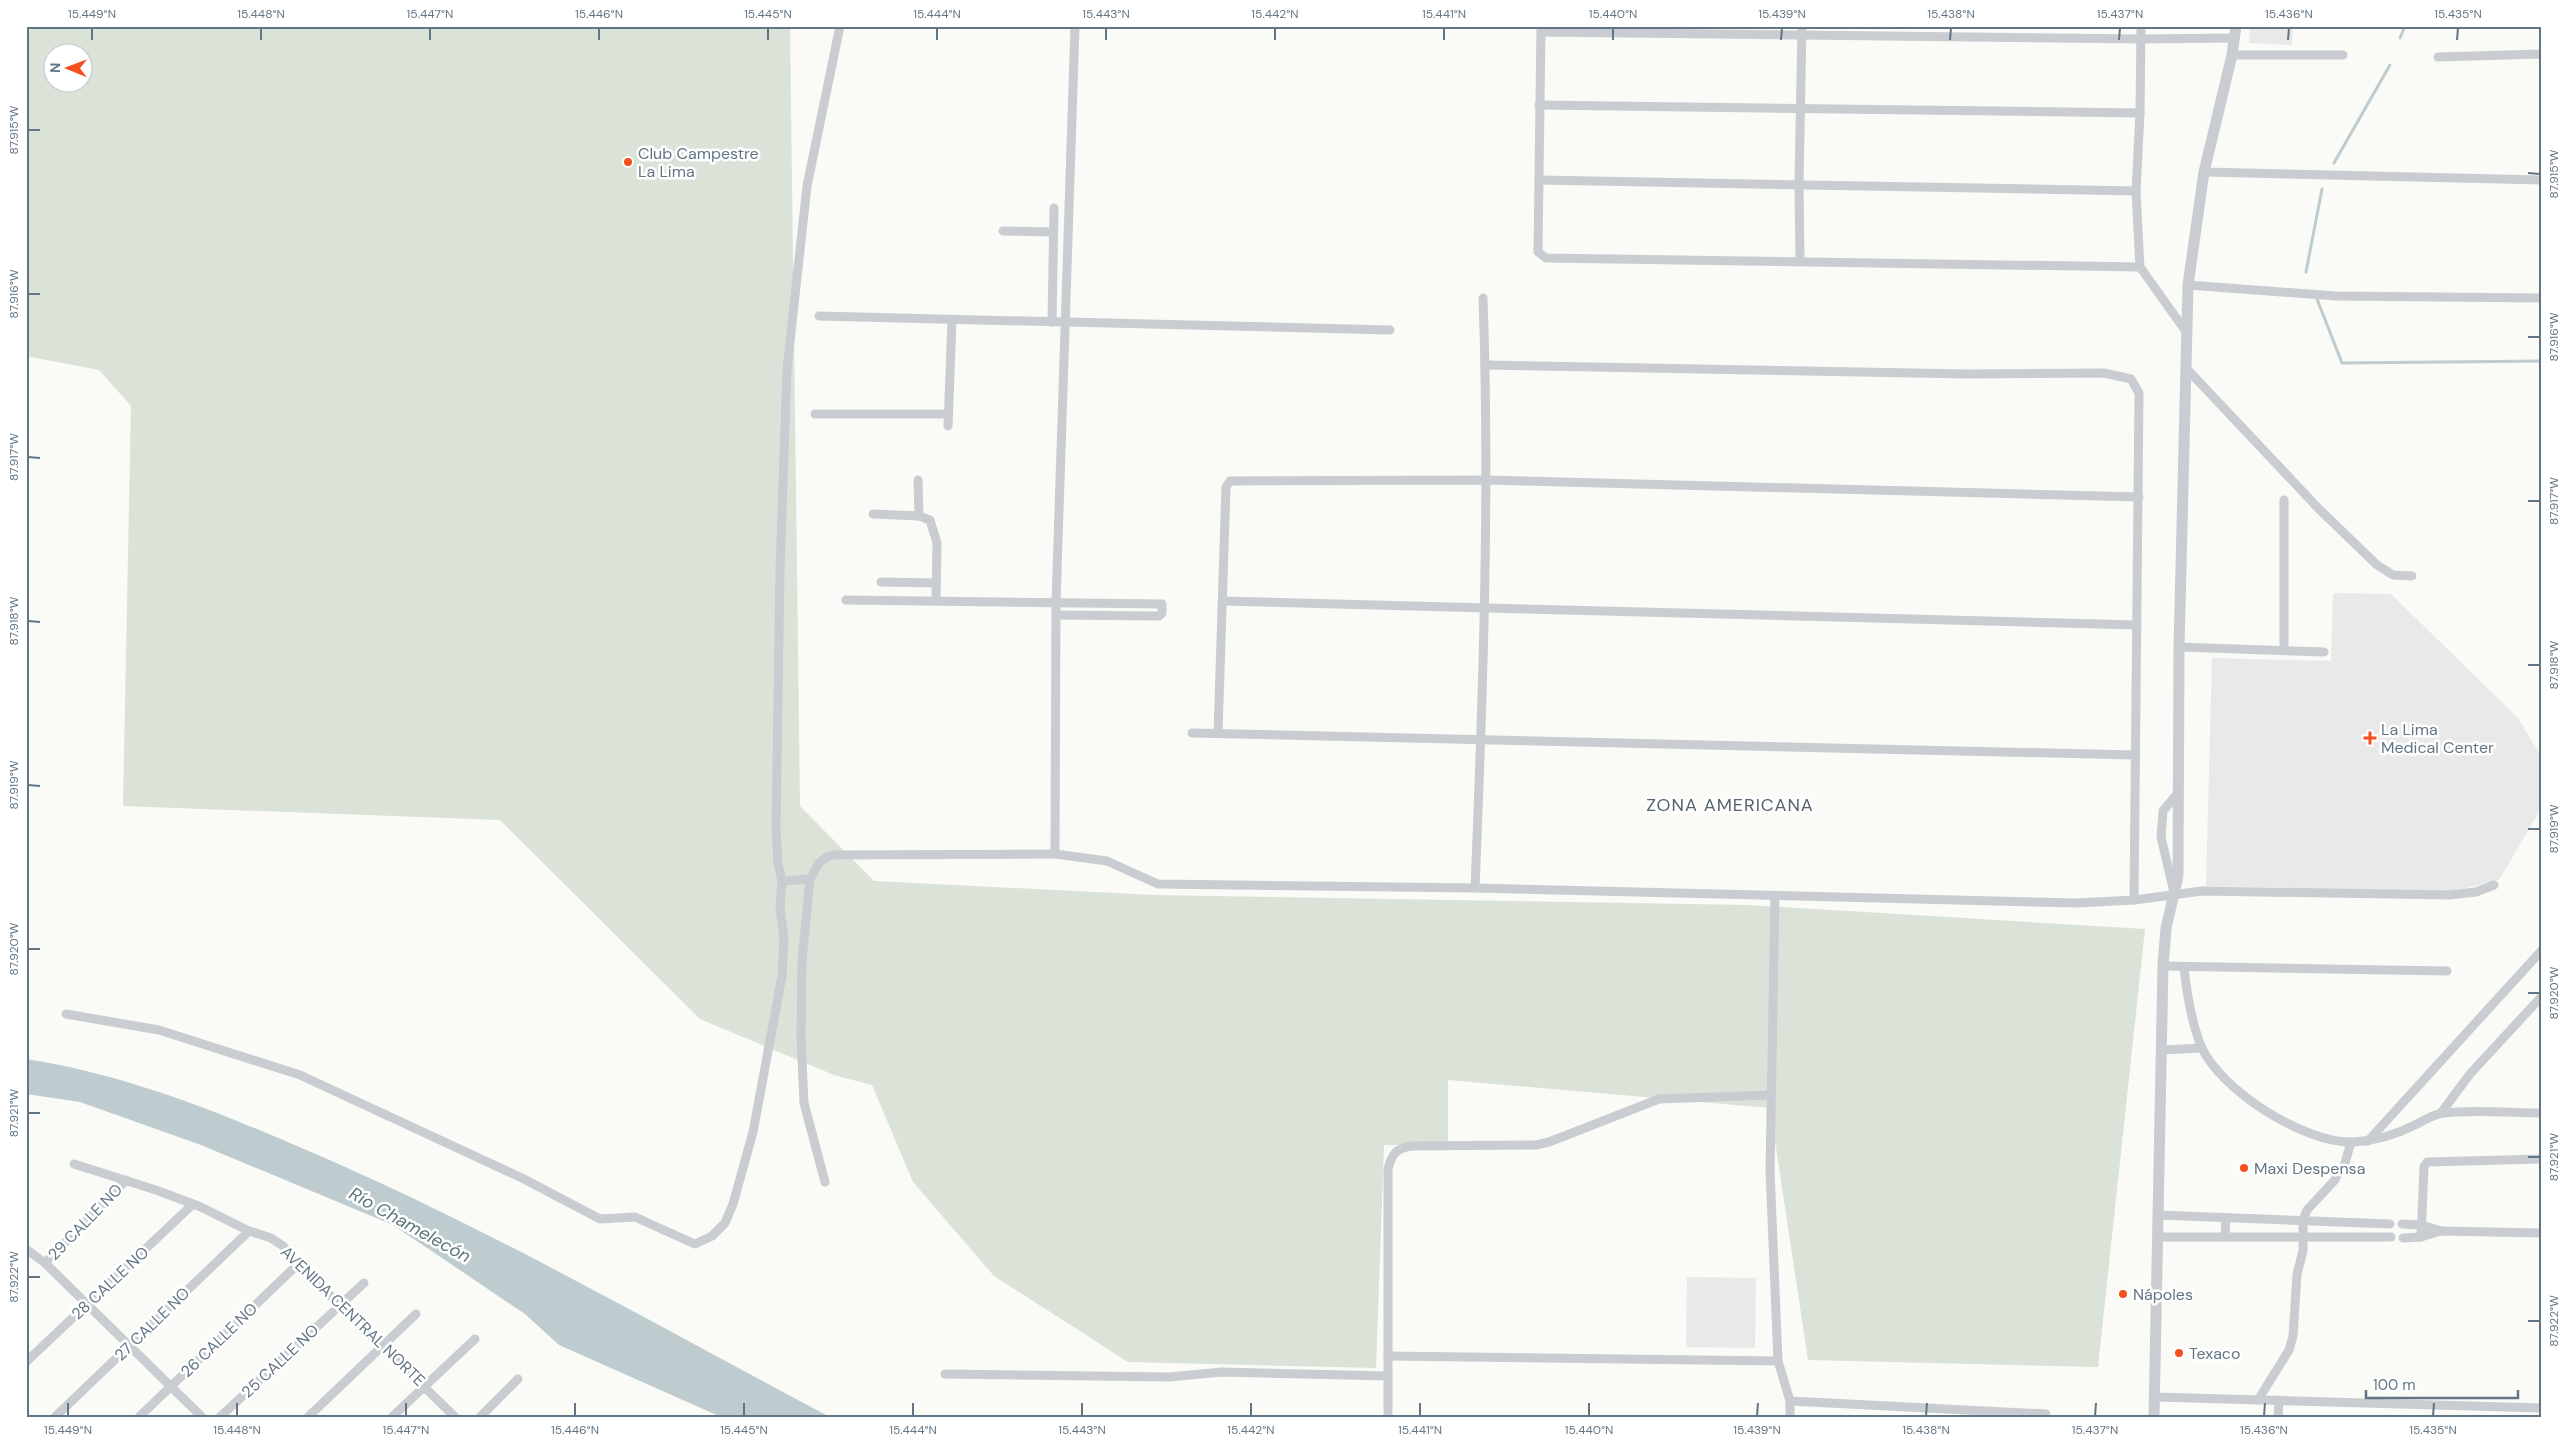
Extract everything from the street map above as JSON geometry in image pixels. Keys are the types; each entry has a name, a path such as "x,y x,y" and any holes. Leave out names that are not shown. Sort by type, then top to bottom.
{"street":[{"path":"66,1014 159,1030 300,1075 524,1179 600,1219 635,1217 695,1244 712,1236 725,1223 733,1204 753,1132 782,976 784,940 780,907 782,881 778,864 776,830 780,580 787,369 808,186 840,26"},
{"path":"1055,854 1056,602 1075,26"},
{"path":"2141,26 2140,113 2136,191 2140,267 2187,333"},
{"path":"2140,267 1546,258 1538,252 1541,29 1802,30 2142,39 2235,32 2232,55 2204,172 2188,285 2179,647 2179,861 2175,895 2166,928 2164,966 2154,1417"},
{"path":"1800,261 1799,183 1802,30"},
{"path":"2438,57 2542,54"},
{"path":"2232,55 2344,55"},
{"path":"1539,105 2140,113"},
{"path":"2204,172 2542,180"},
{"path":"1539,180 1799,183 2136,191"},
{"path":"1052,322 1054,208"},
{"path":"1003,231 1053,232"},
{"path":"2188,285 2336,296 2542,298"},
{"path":"1475,888 1482,740 1486,365 1483,298"},
{"path":"819,316 1390,330"},
{"path":"948,426 952,320"},
{"path":"1486,365 1968,374 2104,373 2131,379 2139,393 2134,900"},
{"path":"2186,368 2319,509 2377,565 2393,575 2412,576"},
{"path":"815,414 948,414"},
{"path":"918,480 919,516"},
{"path":"1218,734 1224,601 1226,487 1230,481 1484,480 2139,497"},
{"path":"2284,500 2284,650"},
{"path":"873,514 919,516 930,520 937,543 936,601"},
{"path":"881,582 936,583"},
{"path":"846,600 1161,602 1163,605 1162,613 1158,616 1056,615"},
{"path":"1224,601 2138,625"},
{"path":"2179,647 2324,652"},
{"path":"1192,733 2134,754"},
{"path":"2175,895 2161,837 2163,812 2178,793"},
{"path":"825,1182 804,1103 801,1036 802,960 810,879 819,863 833,855 1055,854 1107,861 1158,884 1475,888 2077,903 2134,900 2202,891 2449,895 2476,892 2494,885"},
{"path":"782,881 810,879"},
{"path":"1775,896 1770,1171 1778,1361 1790,1401 1790,1417"},
{"path":"2368,1141 2542,950"},
{"path":"2164,966 2184,968 2447,972"},
{"path":"2184,968 2187,995 2202,1048 2220,1072 2245,1097 2282,1122 2327,1140 2351,1142 2392,1136 2441,1113 2542,1113"},
{"path":"2441,1113 2470,1074 2542,997"},
{"path":"2162,1050 2202,1048"},
{"path":"1388,1417 1388,1169 1391,1155 1401,1147 1536,1144 1549,1142 1659,1099 1770,1095"},
{"path":"2258,1400 2289,1350 2293,1336 2297,1274 2303,1251 2303,1220 2307,1210 2334,1181 2345,1163 2351,1142"},
{"path":"2421,1237 2424,1167 2427,1162 2542,1159"},
{"name":"AVENIDA CENTRAL NORTE","path":"74,1164 193,1204 249,1231 271,1238 283,1246 298,1264 455,1417"},
{"name":"29 CALLE NO","path":"45,1263 126,1180"},
{"name":"28 CALLE NO","path":"26,1362 193,1204"},
{"path":"2158,1215 2386,1224 2386,1237 2158,1237"},
{"path":"2225,1237 2226,1218"},
{"path":"2364,1223 2364,1237"},
{"path":"2402,1224 2422,1225 2441,1231 2542,1233"},
{"name":"27 CALLE NO","path":"55,1417 249,1231"},
{"path":"2403,1238 2421,1237 2441,1231"},
{"path":"26,1249 45,1263 202,1417"},
{"name":"26 CALLE NO","path":"139,1417 298,1264"},
{"name":"25 CALLE NO","path":"220,1417 364,1283"},
{"path":"308,1417 416,1314"},
{"path":"392,1417 474,1339"},
{"path":"1388,1356 1778,1361"},
{"path":"945,1374 1169,1377 1222,1372 1388,1376"},
{"path":"480,1417 518,1379"},
{"path":"2155,1397 2542,1408"},
{"path":"2278,1417 2279,1400"},
{"path":"1790,1401 2046,1414"}],"shaded area":[{"path":"26,26 790,26 800,806 874,881 1154,895 1747,905 2145,929 2098,1367 1808,1360 1770,1108 1448,1080 1448,1146 1384,1145 1376,1368 1128,1362 994,1276 913,1182 872,1085 834,1075 700,1019 500,820 123,806 131,406 99,370 26,356"},
{"path":"2250,26 2293,26 2292,45 2249,43"},
{"name":"La Lima Medical Center","path":"2333,593 2391,594 2518,718 2542,758 2542,807 2499,880 2450,892 2206,886 2212,658 2331,661"},
{"path":"1687,1277 1756,1278 1755,1348 1686,1347"}],"water":[{"name":"Río Chamelecón","path":"26,1059 98,1074 168,1095 270,1135 371,1179 438,1210 570,1277 830,1417 721,1417 559,1345 525,1314 393,1225 201,1145 80,1102 26,1094"}],"waterway":[{"path":"2400,38 2405,26"},
{"path":"2334,163 2390,65"},
{"path":"2306,272 2322,189"},
{"path":"2317,299 2342,363 2542,361"}],"place":[{"name":"Club Campestre La Lima","path":"628,162"},
{"name":"La Lima Medical Center","path":"2370,738"},
{"name":"Maxi Despensa","path":"2244,1168"},
{"name":"Nápoles","path":"2123,1294"},
{"name":"Texaco","path":"2179,1353"}],"district":[{"name":"ZONA AMERICANA","path":"1730,805"}]}
